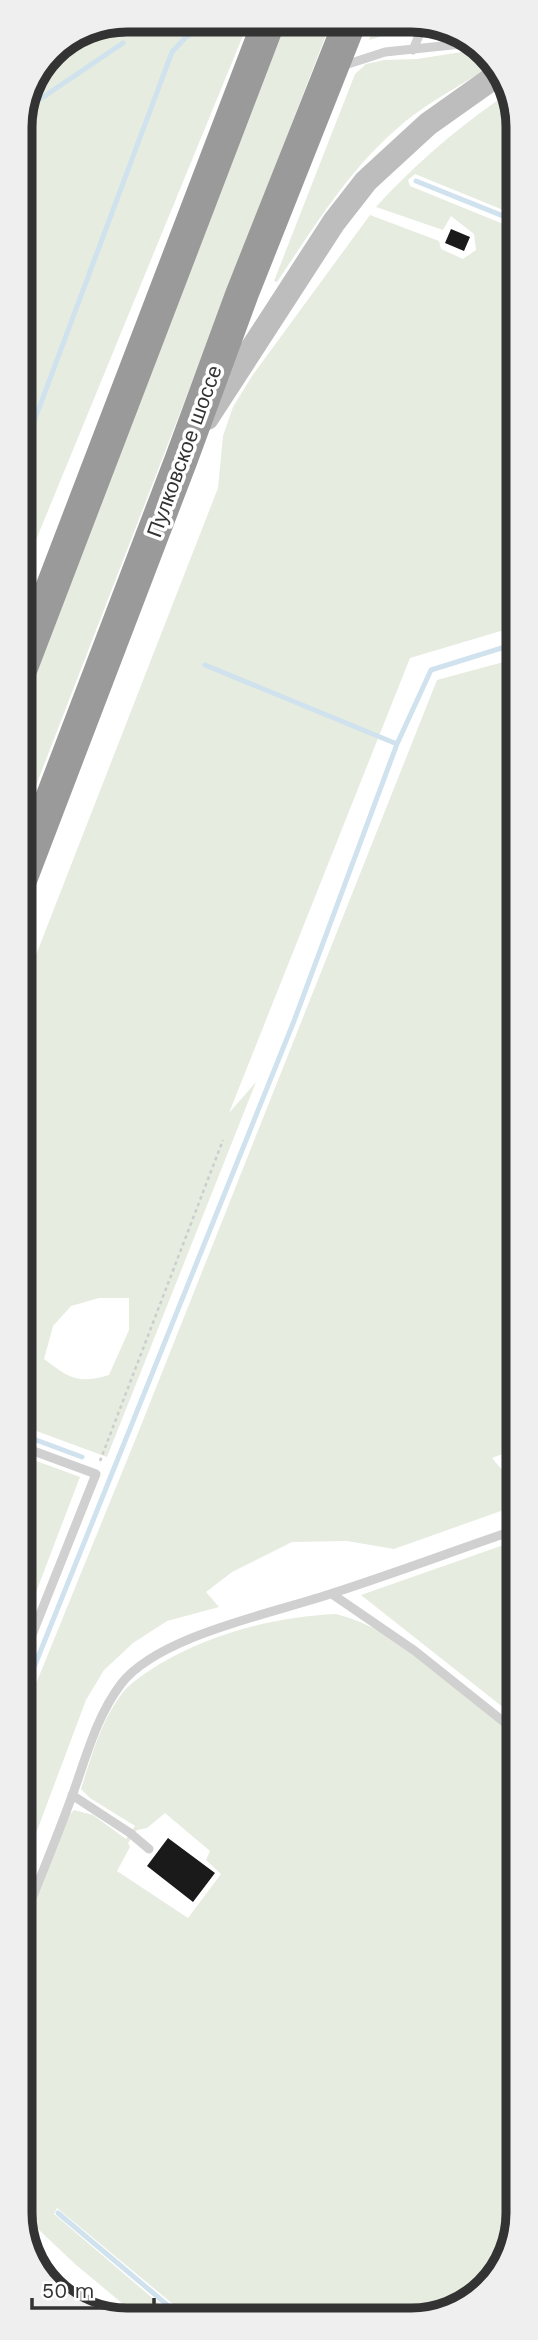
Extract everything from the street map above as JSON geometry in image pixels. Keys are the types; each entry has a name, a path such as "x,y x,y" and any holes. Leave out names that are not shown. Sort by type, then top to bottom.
{"highway":[{"path":"32,640 265,31"},
{"name":"Пулковское шоссе","path":"32,850 242,295 346,31"}],"main road":[{"path":"181,460 309,258 366,181 428,124 493,78"}],"lane":[{"path":"413,50 420,32"},
{"path":"331,70 385,52 460,44"},
{"path":"32,1450 96,1474 32,1635"},
{"path":"32,1898 93,1735 110,1700 123,1682 138,1669 159,1654 201,1635 332,1594 506,1533"},
{"path":"332,1594 415,1651 506,1723"},
{"path":"72,1795 130,1833 149,1849"}],"path":[{"path":"96,1474 223,1140"}],"shaded area":[{"path":"245,31 32,550 32,120 41,84 64,55 79,44 114,32"},
{"path":"283,31 328,31 32,796 32,679"},
{"path":"372,31 400,31 369,40"},
{"path":"468,51 487,69 421,109 382,143 348,180 277,282 274,281 355,74 366,64 384,60 417,59"},
{"path":"502,98 506,114 506,211 415,174 408,180 410,186 506,225 506,630 410,658 229,1113 256,1082 107,1457 32,1429 32,965 218,488 223,436 233,407 252,376 370,215 439,241 441,249 463,259 476,250 474,234 451,216 443,230 376,207 423,160","holes":["99,1298 129,1298 129,1330 109,1375 89,1379 74,1378 44,1359 53,1326 71,1306"]},
{"path":"506,661 506,1453 492,1458 506,1475 506,1509 394,1549 347,1541 292,1542 232,1572 206,1592 219,1607 167,1621 133,1643 104,1670 86,1700 32,1844 32,1694 437,680"},
{"path":"32,1459 80,1477 32,1603"},
{"path":"506,1544 506,1710 361,1595"},
{"path":"336,1614 361,1622 410,1649 506,1729 505,2232 499,2250 479,2281 454,2299 424,2308 178,2308 57,2208 54,2214 164,2308 128,2308 32,2223 32,1908 67,1817 74,1810 93,1815 126,1839 135,1826 90,1798 81,1789 103,1726 124,1691 158,1665 199,1644 244,1629 289,1619","holes":["165,1813 210,1851 206,1860 221,1874 188,1918 117,1871 130,1847 128,1843 137,1830 147,1828"]}],"building":[{"path":"451,229 470,237 464,251 445,243"},
{"path":"168,1838 215,1873 193,1902 147,1866"}],"waterway":[{"path":"32,427 172,52 196,31"},
{"path":"35,103 123,43"},
{"path":"416,181 506,217"},
{"path":"205,665 397,744 431,670 506,647"},
{"path":"32,1672 294,1021 397,744"},
{"path":"32,1438 82,1457"},
{"path":"58,2213 171,2308"}]}
